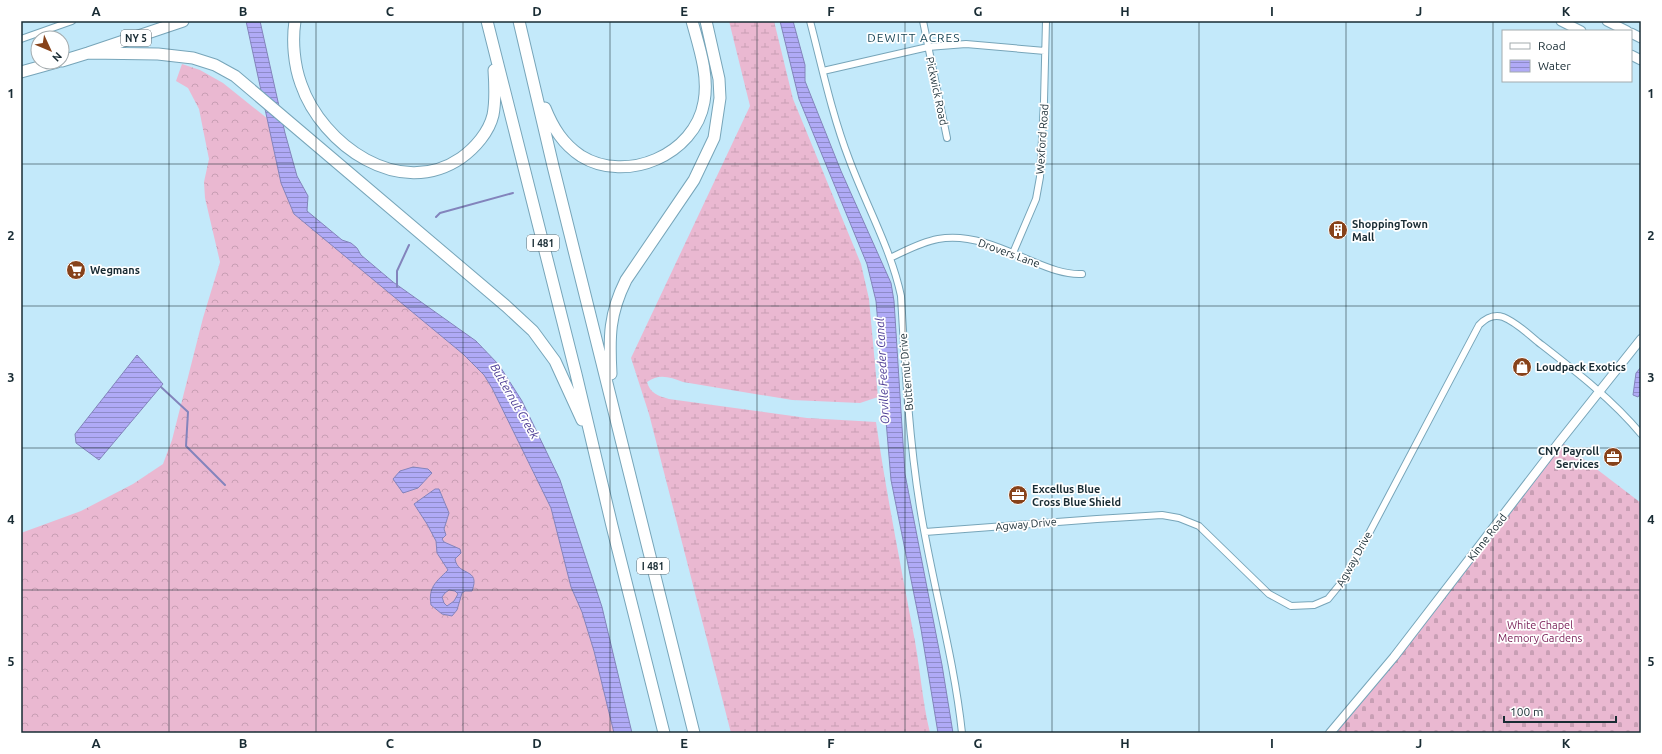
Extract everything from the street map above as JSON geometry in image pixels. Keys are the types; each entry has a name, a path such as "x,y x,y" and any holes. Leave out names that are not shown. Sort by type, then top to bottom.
{"highway":[{"name":"NY 5","path":"70,59 183,21"},
{"path":"295,21 294,46 296,66 308,101 320,119 336,138 353,152 376,165 387,169 407,172 425,173 454,162 469,153 483,136 492,116 494,105 495,90 493,43"},
{"name":"I 481","path":"487,21 576,374 664,733"},
{"name":"I 481","path":"519,21 553,166 694,733"},
{"path":"531,71 550,122 567,144 582,156 593,161 610,166 637,166 656,160 672,152 684,141 698,119 704,103 705,75 692,21"},
{"path":"612,399 609,339 616,301 626,280 694,180 714,138 720,98 719,79 706,21"},
{"path":"88,53 168,54 193,58 215,65 235,76 506,306 533,331 555,361 592,444"}],"main road":[{"path":"1560,21 1579,30"},
{"path":"1607,21 1626,30"},
{"path":"1632,34 1641,38"},
{"path":"1632,56 1641,60"}],"street":[{"path":"21,39 72,21"},
{"name":"Butternut Drive","path":"810,21 834,116 849,159 890,258 901,296 914,466 920,508 953,670 962,733"},
{"name":"Pickwick Road","path":"923,21 947,138"},
{"name":"Wexford Road","path":"1013,252 1036,199 1040,177 1046,21"},
{"path":"823,71 928,47 966,44 1045,51"},
{"name":"Drovers Lane","path":"890,258 931,241 951,238 966,238 1013,252 1045,267 1068,274 1082,274"},
{"name":"Agway Drive","path":"925,532 1162,515 1179,518 1199,526 1252,577 1280,601 1291,606 1314,606 1328,599 1346,577 1412,450 1480,326 1486,318 1493,316 1503,317 1514,323 1599,392"},
{"name":"Kinne Road","path":"1330,733 1394,657 1641,338"},
{"path":"1599,392 1623,414 1641,434"}],"green space":[{"path":"729,21 774,21 793,99 861,264 869,299 878,397 860,403 792,400 683,382 665,377 651,379 647,382 648,386 655,394 669,399 807,418 876,422 930,733 731,733 649,414 631,358 750,106"},
{"path":"182,64 200,70 223,83 278,127 307,219 487,367 551,483 624,733 21,733 21,533 81,511 133,484 163,464 172,440 203,318 220,262 205,198 204,182 209,159 199,109 188,88 176,81"},
{"name":"White Chapel Memory Gardens","path":"1560,441 1641,503 1641,733 1330,733"}],"water":[{"name":"Butternut Creek","path":"246,21 260,21 285,133 297,176 308,196 307,211 342,240 351,243 357,248 361,255 393,282 476,341 499,365 522,401 560,480 602,607 632,733 614,733 594,651 582,612 571,587 551,508 492,388 484,375 463,354 294,214 281,183"},
{"name":"Orville Feeder Canal","path":"780,21 793,21 805,65 805,81 841,171 891,283 894,301 905,474 942,665 953,733 938,733 921,629 891,480 876,301 867,264 799,99"},
{"path":"137,355 163,384 99,460 76,443 75,434"},
{"path":"1641,367 1641,393 1638,397 1633,395 1636,373"},
{"path":"413,467 428,469 432,473 418,488 403,493 393,479 400,471"},
{"path":"435,489 439,489 449,513 444,529 446,535 442,539 444,542 460,549 461,553 455,559 457,565 474,578 472,591 465,591 462,593 457,610 452,616 442,614 431,605 430,599 432,589 448,570 437,553 436,541 414,504","holes":["449,590 455,591 458,594 454,601 447,606 442,597"]}],"waterway":[{"path":"436,217 440,213 513,193"},
{"path":"397,287 397,271 409,245"},
{"path":"161,387 188,412 186,446 225,485"}],"place":[{"name":"ShoppingTown Mall","path":"1338,230"},
{"name":"Wegmans","path":"76,270"},
{"name":"Loudpack Exotics","path":"1522,367"},
{"name":"CNY Payroll Services","path":"1613,457"},
{"name":"Excellus Blue Cross Blue Shield","path":"1018,495"}],"district":[{"name":"DEWITT ACRES","path":"914,37"}]}
